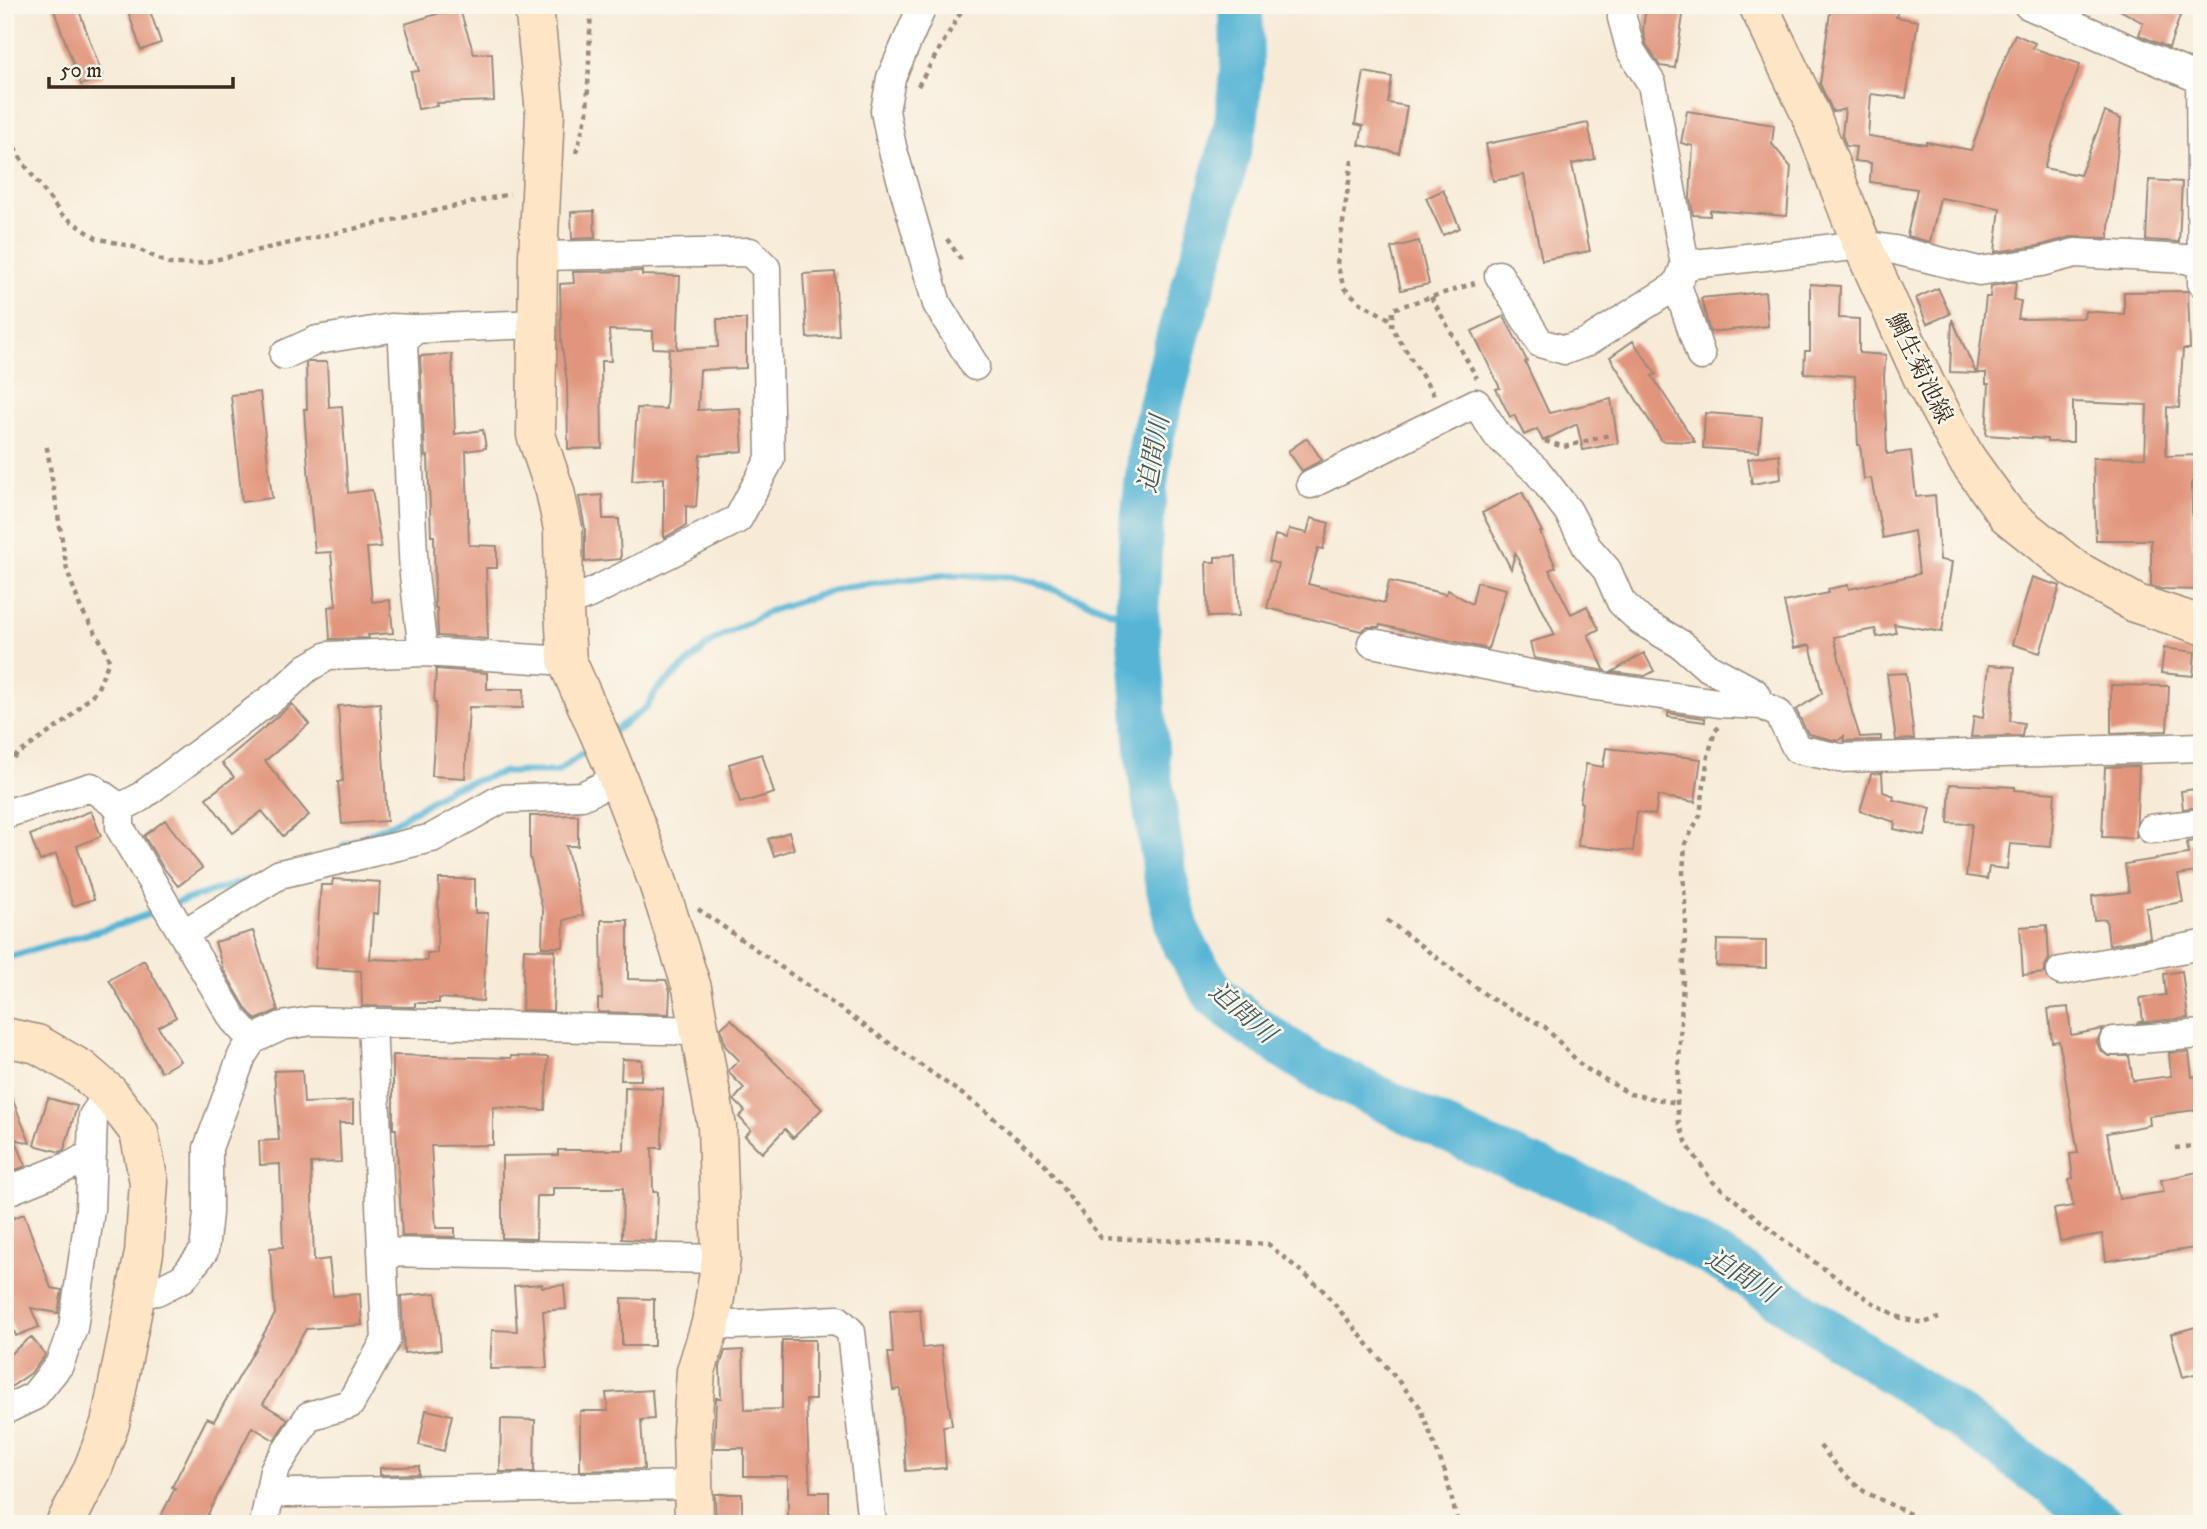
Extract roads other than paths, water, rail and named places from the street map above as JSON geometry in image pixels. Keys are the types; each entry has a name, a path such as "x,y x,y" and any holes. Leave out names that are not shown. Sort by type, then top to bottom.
{"street":[{"path":"534,5 545,113 538,256 536,435 555,491 563,529 567,661 618,779 657,880 692,988 717,1127 721,1259 711,1323 696,1371 692,1429 694,1524"},
{"path":"923,5 891,78 885,111 892,147 937,304 975,366"},
{"path":"1622,5 1622,18 1631,51 1651,84 1681,275 1702,356"},
{"name":"鯛生菊池線","path":"1758,5 1810,113 1862,245 1925,383 1966,458 2007,515 2074,569 2137,604 2202,625"},
{"path":"2028,5 2078,15 2201,79 2202,283"},
{"path":"1499,275 1540,343 1565,350 1587,342 1681,275 1862,245 1895,250 1979,271 2041,262 2075,253 2186,259 2202,265"},
{"path":"538,256 750,252 766,268 770,459 738,519 589,594 564,603"},
{"path":"284,355 317,340 391,328 537,324"},
{"path":"414,329 404,343 414,575 422,652"},
{"path":"1311,484 1476,403 1497,435 1537,471 1567,510 1587,547 1607,570 1621,602 1641,621 1682,645 1706,666 1754,692 1762,705"},
{"path":"1372,643 1581,684 1719,703 1762,705 1779,714 1797,748 1840,758 2202,747"},
{"path":"120,808 139,798 284,690 307,668 328,656 422,652 567,661"},
{"path":"183,934 280,874 432,838 501,799 582,796 618,779"},
{"path":"5,814 91,787 120,808"},
{"path":"120,808 120,828 234,1020 252,1040"},
{"path":"2151,829 2202,823"},
{"path":"2061,971 2202,945"},
{"path":"135,1295 157,1291 183,1278 204,1251 208,1213 208,1148 242,1056 252,1040 282,1026 311,1021 701,1031"},
{"path":"264,1524 274,1470 309,1416 350,1404 386,1340 372,1022"},
{"path":"2115,1041 2202,1034"},
{"path":"5,1037 37,1044 81,1069 109,1093 139,1132 149,1182 144,1253 110,1424 92,1471 65,1524"},
{"path":"5,1410 34,1396 60,1365 73,1328 90,1210 93,1116 109,1093"},
{"path":"5,1192 92,1154"},
{"path":"382,1252 721,1259"},
{"path":"711,1323 733,1325 838,1320 851,1332 872,1524"},
{"path":"270,1492 693,1485"}],"waterway":[{"name":"迫間川","path":"1241,5 1242,64 1236,124 1151,442 1141,530 1137,613 1148,763 1166,880 1179,935 1215,995 1251,1025 1316,1068 1476,1144 1611,1199 1733,1267 1966,1422 2102,1524"},
{"path":"612,732 646,708 657,690 714,640 772,610 844,587 948,575 1010,577 1034,582 1137,621"},
{"path":"342,847 396,822 451,788 504,772 557,772 591,747"},
{"path":"173,904 248,880"},
{"path":"5,958 125,923 162,909"}]}
